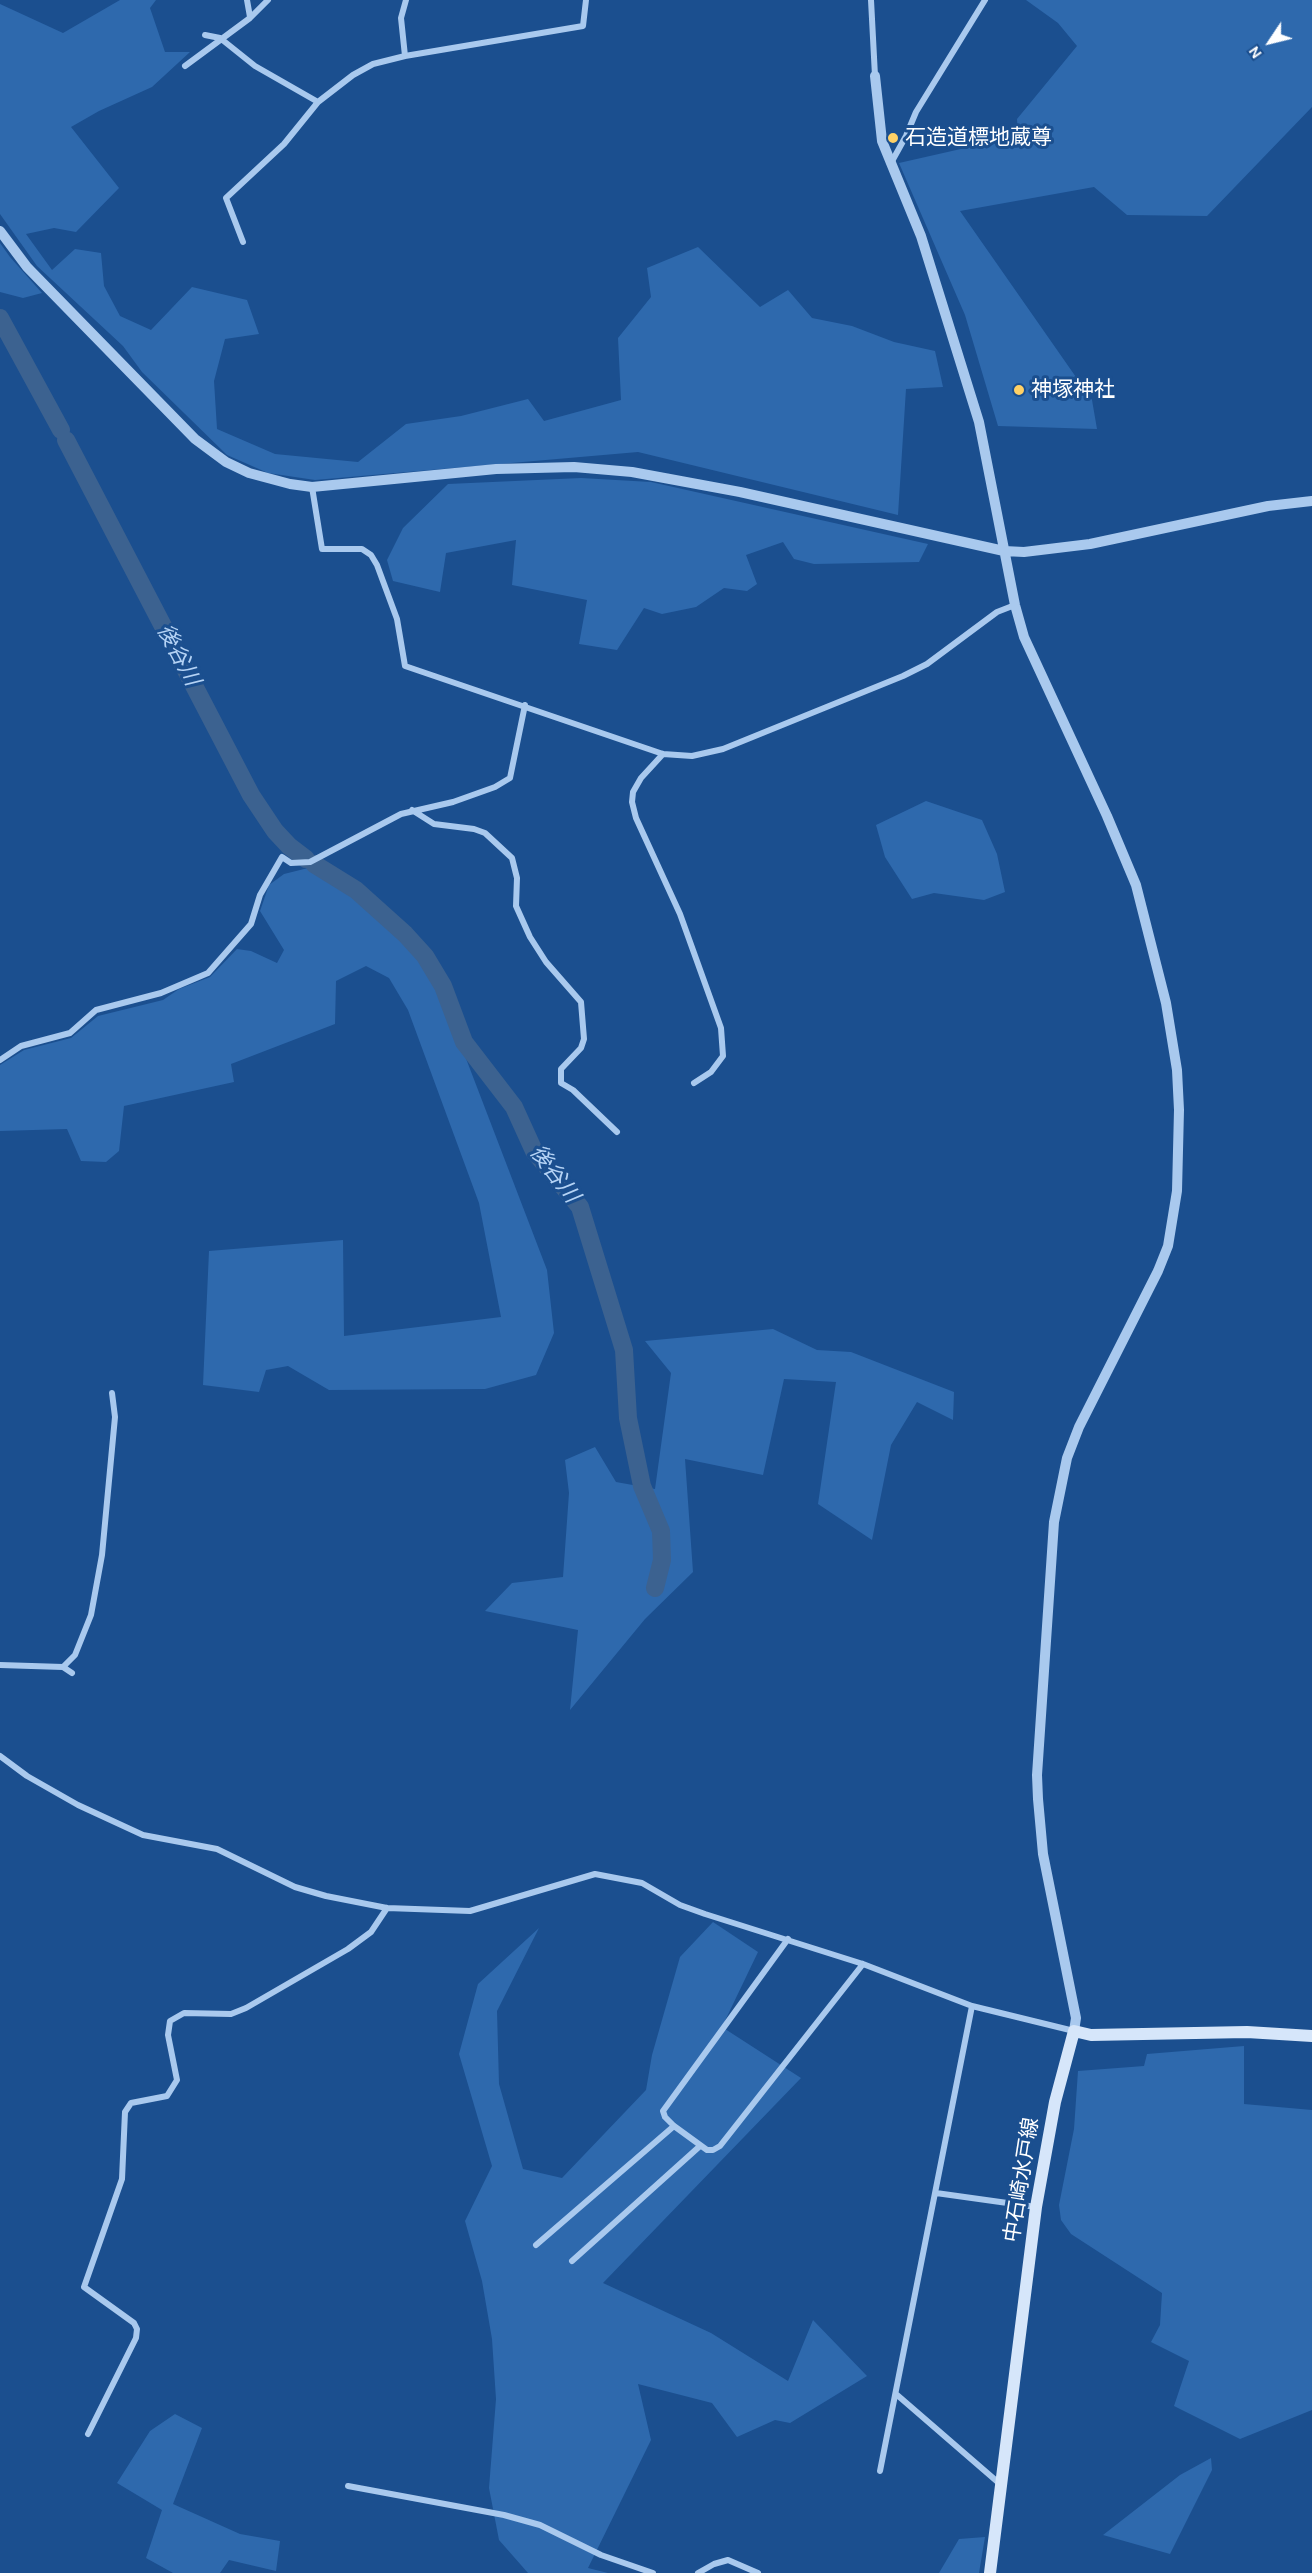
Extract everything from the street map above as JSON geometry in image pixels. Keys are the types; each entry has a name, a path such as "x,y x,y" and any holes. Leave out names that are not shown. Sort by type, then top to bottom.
{"main road":[{"path":"1074,2031 1091,2035 1247,2032 1312,2036"},
{"name":"中石崎水戸線","path":"990,2573 1036,2207 1055,2102 1074,2031"}],"street":[{"path":"248,0 250,18"},
{"path":"185,66 250,18 268,0"},
{"path":"405,56 401,18 406,0"},
{"path":"243,242 226,198 292,136 318,102 373,64 405,56 584,26 586,0"},
{"path":"0,1756 27,1776 78,1805 143,1835 217,1849 295,1887 387,1908 470,1911 595,1874 642,1883 680,1905 863,1964 972,2006 1074,2031 1076,2018 1044,1854 1037,1775 1054,1522 1065,1469 1079,1427 1154,1280 1168,1246 1177,1191 1179,1110 1173,1035 1136,885 1107,816 1024,637 1015,605 979,422 921,236 891,164 880,130 871,0"},
{"path":"891,164 916,112 985,0"},
{"path":"205,35 220,38 255,66 318,102"},
{"path":"0,231 27,267 209,451 249,473 273,481 312,487 496,469 574,467 632,472 751,494 1004,550 1049,551 1268,506 1312,501"},
{"path":"312,487 322,549 362,549 370,555 376,565 397,619 405,666 525,705 663,754 692,756 723,749 903,676 927,664 997,612 1015,605"},
{"path":"0,1060 21,1046 70,1033 96,1010 161,993 208,973 251,924 262,889 282,857 291,862 310,862 412,810 453,802 495,787 510,778 525,705"},
{"path":"663,754 641,778 633,792 632,802 636,818 680,914 721,1028 723,1056 711,1072 694,1083"},
{"path":"412,810 434,824 474,829 485,833 512,858 518,878 516,906 530,937 546,962 581,1002 584,1040 581,1048 561,1069 561,1083 573,1090 617,1132"},
{"path":"63,1667 75,1655 91,1615 102,1555 115,1417 112,1393"},
{"path":"0,1665 63,1667 72,1673"},
{"path":"88,2434 136,2338 137,2329 134,2324 84,2288 123,2179 125,2112 131,2103 167,2096 177,2080 168,2035 170,2021 184,2013 231,2014 246,2007 348,1949 371,1932 387,1908"},
{"path":"789,1940 663,2111 665,2117 674,2126 700,2146 713,2150 720,2146 863,1964"},
{"path":"880,2471 972,2006"},
{"path":"536,2245 674,2126"},
{"path":"572,2261 700,2146"},
{"path":"936,2193 1036,2207"},
{"path":"896,2394 1001,2485"},
{"path":"348,2486 473,2507 513,2517 540,2525 601,2556 653,2573"},
{"path":"698,2573 714,2564 728,2560 758,2573"}],"shaded area":[{"path":"120,0 156,0 150,8 165,52 190,52 152,87 99,111 71,127 119,188 76,232 54,228 26,234 52,270 75,249 101,253 104,286 120,316 151,330 192,287 247,300 259,334 225,339 214,381 217,429 275,454 358,462 406,424 461,416 528,399 544,421 621,400 618,338 651,297 647,268 698,247 760,307 788,290 812,318 852,326 894,342 935,351 943,387 906,389 898,515 638,452 315,480 268,473 227,455 142,372 123,346 37,266 0,214 0,4 63,33"},
{"path":"1026,0 1312,0 1312,107 1207,216 1127,215 1094,187 960,211 1092,400 1097,429 998,426 965,315 899,163 1018,136 1017,119 1077,46 1058,23"},
{"path":"0,243 42,293 23,298 0,292"},
{"path":"581,478 651,482 928,544 919,562 814,564 794,559 783,542 746,555 757,584 747,591 724,588 696,607 662,614 644,608 617,650 579,644 587,600 512,585 516,540 446,553 440,592 393,581 387,560 403,528 448,484"},
{"path":"926,801 982,820 997,854 1005,892 984,900 934,893 912,899 885,857 876,825"},
{"path":"312,867 339,881 383,922 411,944 434,975 547,1270 554,1333 536,1375 485,1389 329,1390 288,1366 266,1370 259,1392 203,1385 209,1251 343,1240 344,1336 501,1317 479,1203 408,1010 389,978 366,966 336,981 335,1024 231,1064 234,1082 124,1106 119,1151 106,1162 81,1161 67,1129 0,1131 0,1065 24,1050 71,1038 98,1016 163,1000 179,989 210,977 237,949 251,951 277,963 284,950 260,911 269,885 284,874"},
{"path":"773,1329 817,1350 851,1352 954,1392 953,1420 917,1402 891,1445 872,1540 818,1504 836,1382 784,1379 763,1475 685,1459 693,1572 645,1619 570,1710 578,1630 485,1611 512,1583 563,1577 569,1493 565,1460 595,1447 616,1482 655,1489 671,1373 645,1341"},
{"path":"713,1922 758,1952 722,2027 801,2078 603,2283 711,2333 788,2381 813,2320 867,2376 790,2423 775,2420 737,2437 712,2403 638,2384 651,2440 588,2568 608,2573 528,2573 499,2540 489,2488 496,2399 492,2339 482,2281 465,2221 492,2166 459,2054 478,1984 539,1928 497,2011 499,2084 523,2169 562,2178 646,2090 652,2055 680,1957"},
{"path":"1244,2046 1244,2104 1312,2110 1312,2410 1240,2439 1174,2406 1189,2361 1151,2342 1160,2325 1162,2293 1071,2234 1061,2220 1059,2205 1074,2129 1078,2071 1144,2066 1147,2054"},
{"path":"175,2414 202,2428 173,2504 240,2534 280,2541 276,2571 229,2560 220,2573 173,2573 146,2558 162,2510 117,2483 150,2431"},
{"path":"1211,2458 1212,2470 1170,2554 1103,2535 1180,2475"},
{"path":"985,2537 979,2573 939,2573 959,2539"}],"waterway":[{"name":"後谷川","path":"0,318 61,430"},
{"name":"後谷川","path":"66,440 251,795 275,831 306,859"},
{"name":"後谷川","path":"314,864 356,890 405,934 425,956 443,986 464,1042 514,1107 534,1151 580,1207 624,1350 628,1418 642,1486 661,1531 662,1560 655,1588"}],"place":[{"name":"石造道標地蔵尊","path":"893,138"},
{"name":"神塚神社","path":"1019,390"}]}
